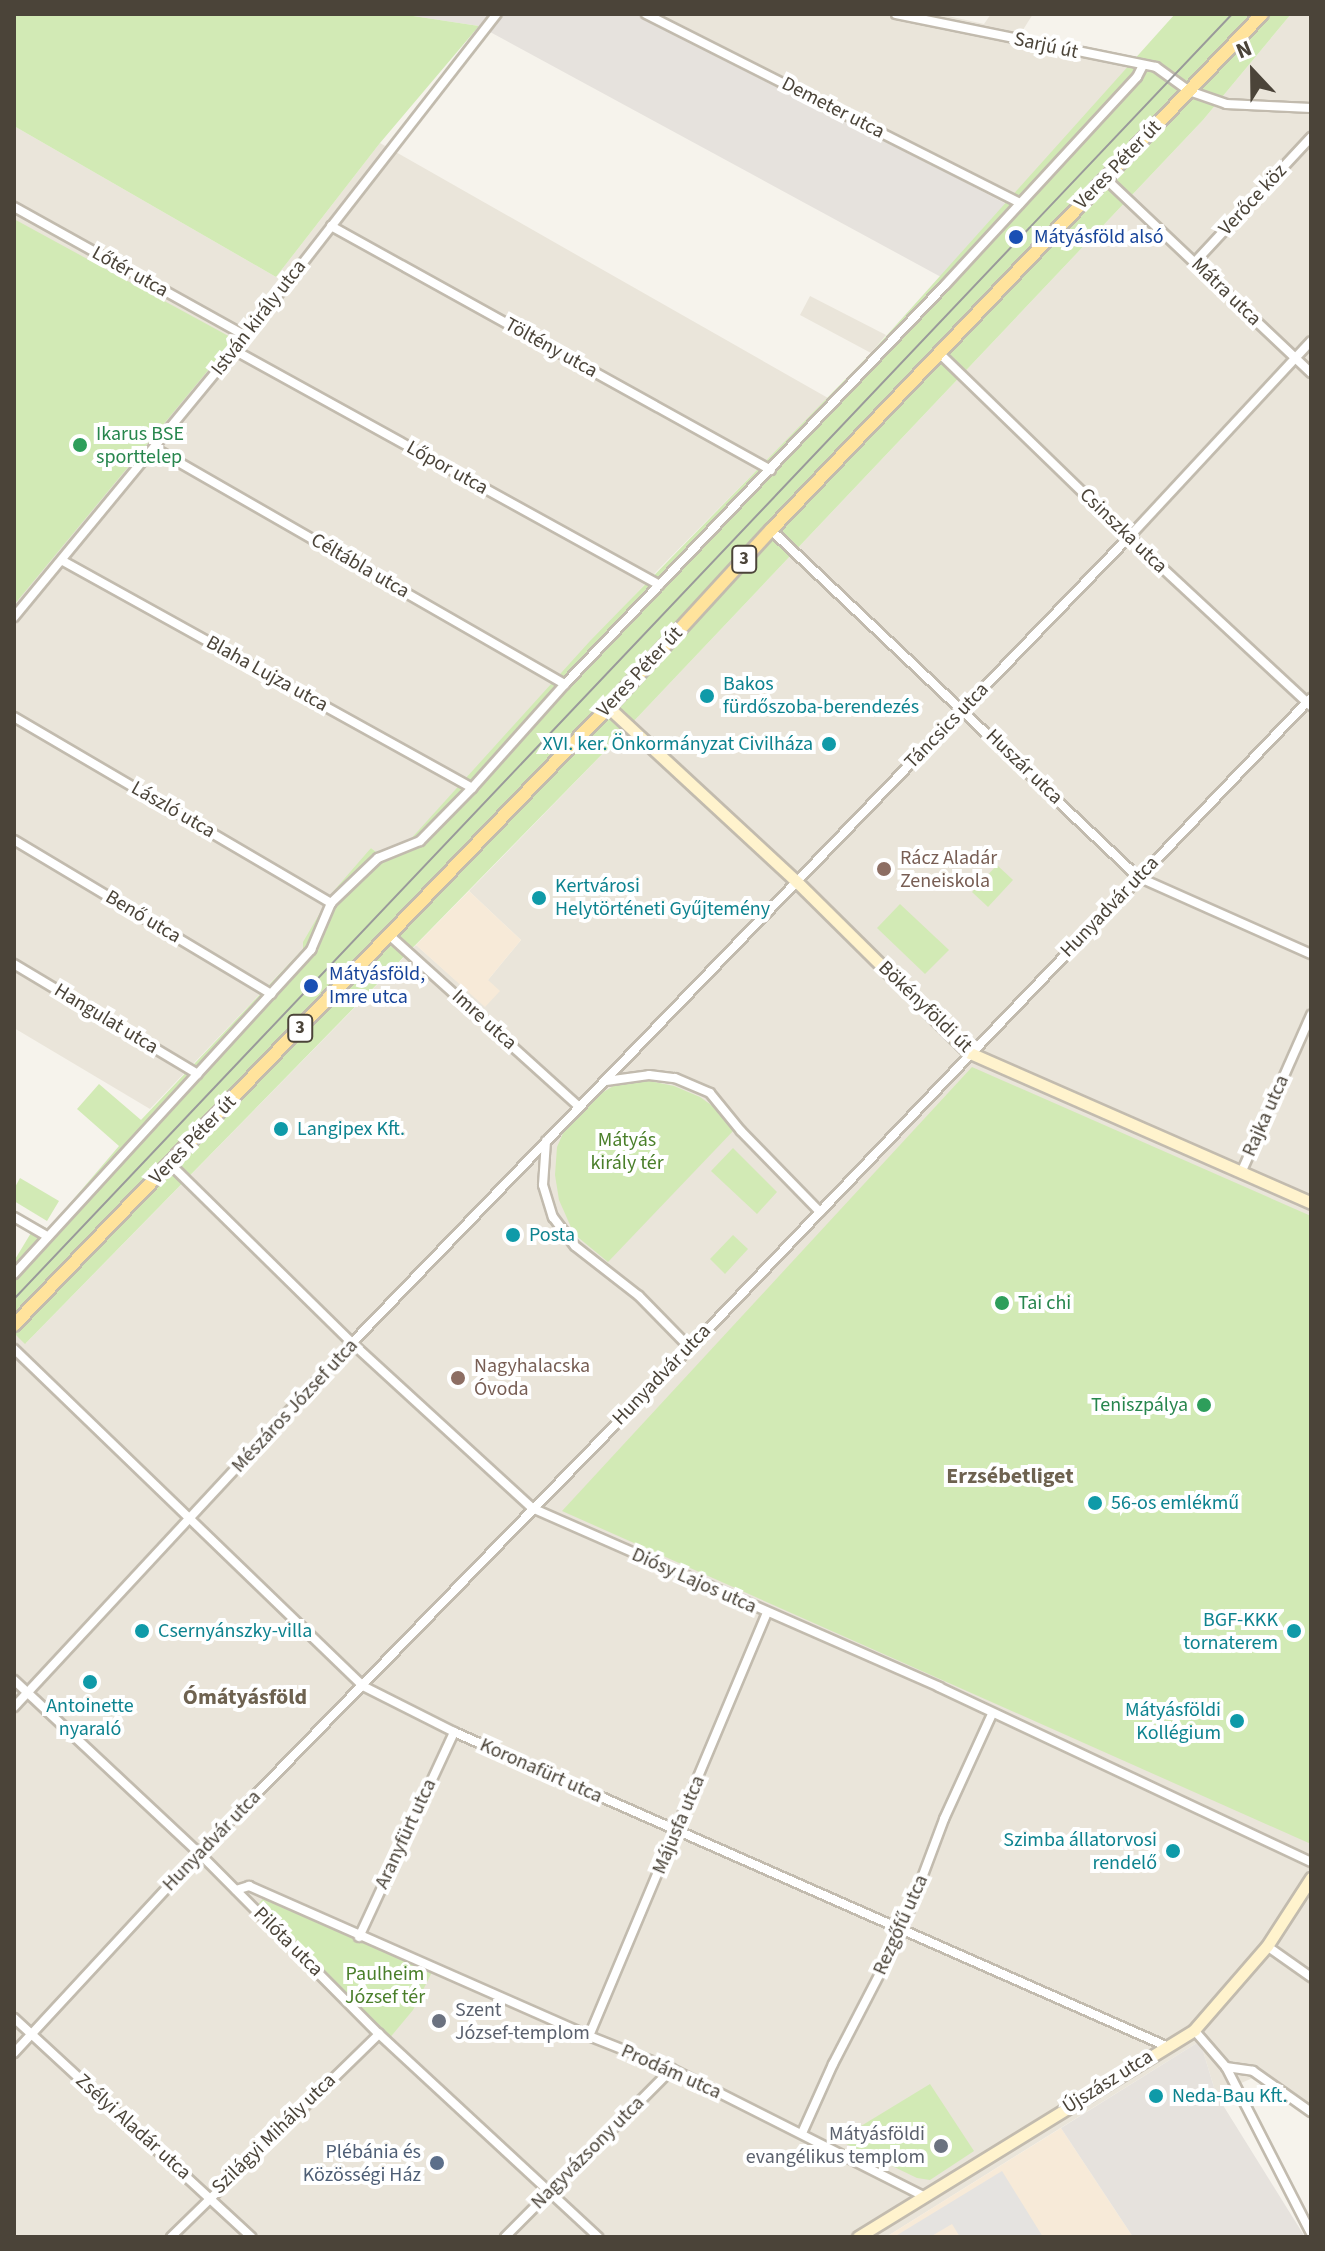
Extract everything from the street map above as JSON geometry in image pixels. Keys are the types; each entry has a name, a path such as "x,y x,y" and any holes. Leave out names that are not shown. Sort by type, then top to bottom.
{"main road":[{"name":"Veres Péter út","path":"14,1325 608,707 771,530 1262,14"}],"street":[{"name":"István király utca","path":"14,617 246,336 497,14"},
{"name":"Demeter utca","path":"646,14 1020,203"},
{"name":"Sarjú út","path":"896,14 1164,70 1189,91 1226,104 1311,108"},
{"name":"Veres Péter út","path":"14,1274 311,950 331,903 378,858 420,841 472,788 565,684 771,470 1137,77 1143,65"},
{"name":"Verőce köz","path":"1195,262 1311,137"},
{"name":"Mátra utca","path":"1106,179 1311,373"},
{"name":"Lőtér utca","path":"14,207 246,336"},
{"name":"Töltény utca","path":"331,226 771,470"},
{"name":"Táncsics utca","path":"578,1106 606,1081 1129,537 1311,341"},
{"name":"Lőpor utca","path":"234,350 659,585"},
{"name":"Csinszka utca","path":"939,353 1129,537 1309,702"},
{"name":"Céltábla utca","path":"154,448 565,684"},
{"name":"Huszár utca","path":"771,530 1138,877 1311,954"},
{"name":"Blaha Lujza utca","path":"63,561 472,788"},
{"name":"Hunyadvár utca","path":"14,2053 199,1853 690,1348 1309,702"},
{"name":"Bökényföldi út","path":"608,707 797,882 970,1053 1311,1203"},
{"name":"László utca","path":"14,717 331,903"},
{"name":"Benő utca","path":"14,840 271,994"},
{"name":"Imre utca","path":"389,935 578,1106"},
{"name":"Hangulat utca","path":"14,964 198,1074"},
{"name":"Rajka utca","path":"1241,1173 1311,1015"},
{"path":"606,1081 649,1075 675,1078 710,1093 741,1131 820,1212"},
{"name":"Mészáros József utca","path":"14,1707 192,1519 352,1343 578,1106"},
{"path":"546,1140 543,1185 553,1217 575,1246 639,1296 690,1348"},
{"name":"Diósy Lajos utca","path":"170,1164 352,1343 532,1508 992,1714 1311,1862"},
{"path":"14,1217 48,1237"},
{"name":"Koronafürt utca","path":"14,1349 363,1686 454,1732 1166,2046"},
{"name":"Májusfa utca","path":"589,2036 767,1612"},
{"name":"Pilóta utca","path":"14,1680 199,1853 379,2034 598,2237"},
{"name":"Rezgőfű utca","path":"802,2133 833,2064 902,1931 944,1819 992,1714"},
{"name":"Aranyfürt utca","path":"359,1937 454,1732"},
{"name":"Újszász utca","path":"858,2237 1194,2030 1267,1946 1311,1878"},
{"name":"Prodám utca","path":"236,1890 249,1886 359,1937 672,2069 925,2197"},
{"path":"1267,1946 1311,1977"},
{"name":"Zsélyi Aladár utca","path":"14,2018 251,2237"},
{"path":"1194,2030 1226,2067 1311,2233"},
{"name":"Szilágyi Mihály utca","path":"171,2237 209,2196 379,2034"},
{"path":"1226,2067 1253,2071 1311,2112"},
{"name":"Nagyvázsony utca","path":"505,2237 672,2069"}],"shaded area":[{"path":"400,14 650,14 1006,204 941,277 479,26"},
{"path":"650,14 939,14 984,24 991,14 1033,14 1021,33 1134,57 1125,73 1006,204"},
{"path":"1291,14 1311,14 1311,2115 1255,2077 1216,2094 1200,2041 886,2237 14,2237 14,1333 26,1343 416,945 485,1006 488,980 521,940 469,891 1203,120"},
{"path":"14,126 276,277 380,143 828,398 657,571 407,843 376,852 371,848 303,949 150,1109 14,1028"},
{"path":"810,296 886,335 871,353 800,315"},
{"path":"469,891 521,940 488,980 500,991 485,1007 416,945"},
{"path":"1200,2041 1216,2094 1305,2237 1133,2237 1061,2128"},
{"path":"1061,2128 1133,2237 886,2237"},
{"path":"1002,2171 1043,2237 960,2237 952,2224 930,2237 894,2237"}],"green space":[{"path":"14,14 400,14 479,26 380,143 276,277 14,126"},
{"path":"1175,14 1291,14 1203,120 615,741 25,1344 14,1333 14,1261 37,1223 48,1229 119,1146 77,1109 99,1084 141,1120 303,949 303,942 331,894 371,848 376,852 407,843 590,641 871,353"},
{"name":"Ikarus BSE sporttelep","path":"14,219 234,339 14,605"},
{"path":"997,865 1013,880 988,907 972,892"},
{"path":"900,904 949,950 925,974 877,928"},
{"path":"972,1067 1311,1216 1311,1844 562,1511"},
{"name":"Mátyás király tér","path":"640,1079 674,1086 700,1097 721,1112 735,1129 608,1262 574,1234 559,1200 555,1175 557,1147 567,1124 590,1100 615,1085"},
{"path":"733,1148 777,1192 757,1214 711,1171"},
{"path":"20,1178 59,1201 47,1221 14,1201 14,1189"},
{"path":"733,1235 748,1249 725,1274 710,1259"},
{"name":"Paulheim József tér","path":"265,1896 433,1970 413,2010 388,2040 256,1907"},
{"path":"930,2084 974,2151 930,2180 917,2178 838,2140"}],"tram line":[{"path":"14,1299 1232,14"}],"place":[{"name":"Mátyásföld alsó","path":"1016,237"},
{"name":"Ikarus BSE sporttelep","path":"80,445"},
{"name":"Bakos fürdőszoba-berendezés","path":"707,696"},
{"name":"XVI. ker. Önkormányzat Civilháza","path":"829,744"},
{"name":"Rácz Aladár Zeneiskola","path":"884,869"},
{"name":"Kertvárosi Helytörténeti Gyűjtemény","path":"539,898"},
{"name":"Mátyásföld, Imre utca","path":"311,986"},
{"name":"Langipex Kft.","path":"281,1129"},
{"name":"Posta","path":"513,1235"},
{"name":"Tai chi","path":"1002,1303"},
{"name":"Nagyhalacska Óvoda","path":"458,1378"},
{"name":"Teniszpálya","path":"1204,1405"},
{"name":"56-os emlékmű","path":"1095,1503"},
{"name":"Csernyánszky-villa","path":"142,1631"},
{"name":"BGF-KKK tornaterem","path":"1294,1631"},
{"name":"Antoinette nyaraló","path":"90,1682"},
{"name":"Mátyásföldi Kollégium","path":"1237,1721"},
{"name":"Szimba állatorvosi rendelő","path":"1173,1851"},
{"name":"Szent József-templom","path":"439,2021"},
{"name":"Neda-Bau Kft.","path":"1156,2096"},
{"name":"Mátyásföldi evangélikus templom","path":"941,2146"},
{"name":"Plébánia és Közösségi Ház","path":"437,2163"}],"district":[{"name":"Erzsébetliget","path":"1010,1477"},
{"name":"Ómátyásföld","path":"245,1698"}]}
